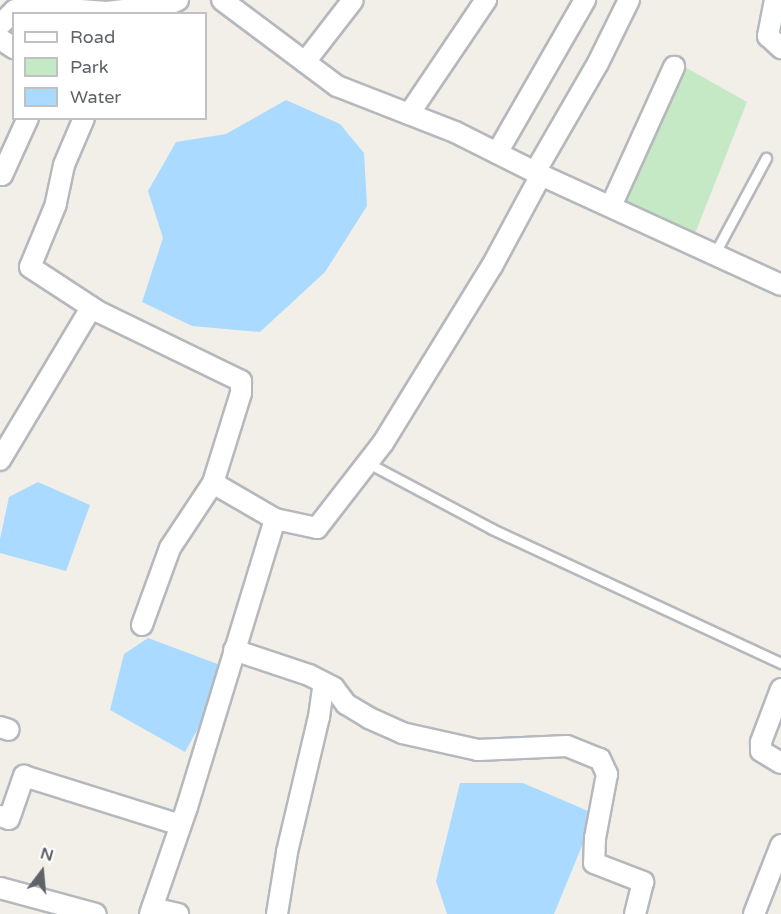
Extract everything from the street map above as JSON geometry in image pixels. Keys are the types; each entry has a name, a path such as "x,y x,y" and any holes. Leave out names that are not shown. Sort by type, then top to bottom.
{"street":[{"path":"0,25 18,5 107,12 167,5 178,0"},
{"path":"222,0 337,86 455,132 538,174 781,285"},
{"path":"305,62 353,0"},
{"path":"409,114 486,0"},
{"path":"497,153 585,0"},
{"path":"213,483 275,519 317,528 383,443 492,266 629,0"},
{"path":"775,0 768,36 781,48"},
{"path":"610,206 674,67"},
{"path":"0,174 2,176 27,120"},
{"path":"83,120 64,165 56,204 30,267 91,308 150,339 241,381 241,393 213,483 170,548 142,626"},
{"path":"0,460 91,308"},
{"path":"178,914 151,911 275,519"},
{"path":"234,650 280,663 324,683 334,688 346,704 369,718 402,733 478,750 567,746 600,759 607,774 595,838 594,863 643,882 635,914"},
{"path":"277,914 287,852 319,717 324,683"},
{"path":"781,688 760,742 761,751 781,763"},
{"path":"0,816 9,819 24,776 180,825"},
{"path":"754,914 781,845"},
{"path":"0,888 96,914"}],"lane":[{"path":"715,253 766,158"},
{"path":"368,463 492,529 781,663"}],"green space":[{"path":"683,66 747,102 694,236 623,202"}],"water":[{"path":"286,100 340,124 364,153 367,206 325,272 260,332 192,326 142,302 163,238 148,191 176,142 226,134"},
{"path":"38,482 90,505 66,571 0,553 0,539 9,497"},
{"path":"148,638 231,669 185,752 110,710 124,654"},
{"path":"460,783 523,783 595,814 554,914 447,914 436,881"}]}
